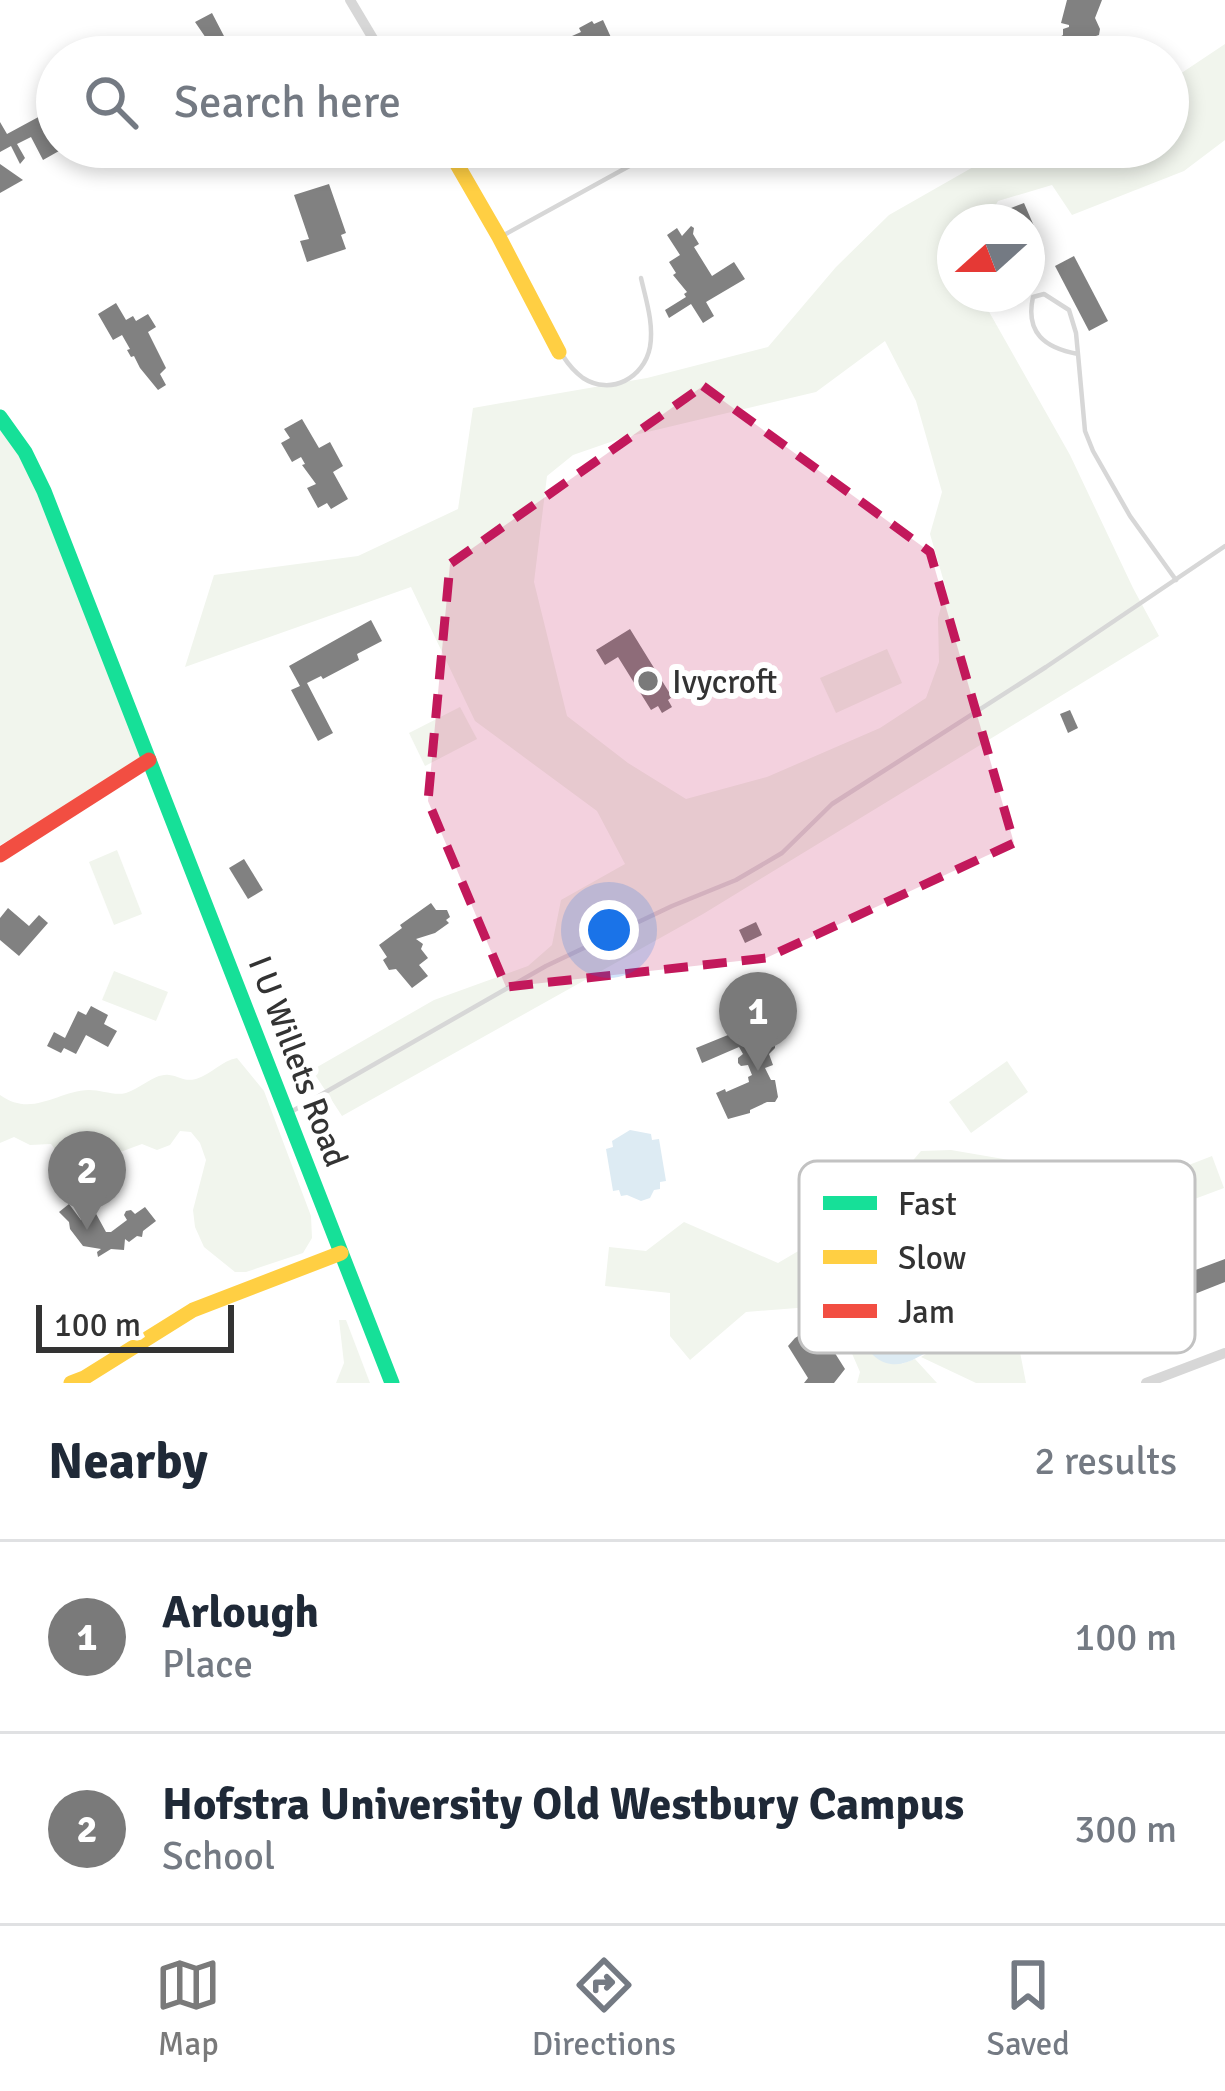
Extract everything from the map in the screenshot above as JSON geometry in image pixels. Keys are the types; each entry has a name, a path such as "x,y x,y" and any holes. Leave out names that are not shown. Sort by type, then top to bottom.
{"street":[{"path":"350,0 371,36"},
{"path":"459,168 560,352"},
{"name":"I U Willets Road","path":"0,416 38,477 392,1383"},
{"path":"0,855 149,760"},
{"path":"71,1383 193,1310 341,1253"},
{"path":"1146,1383 1225,1353"}],"lane":[{"path":"499,237 626,168"},
{"path":"560,352 593,382 615,386 634,376 643,365 650,340 641,278"},
{"path":"1078,354 1056,350 1038,336 1029,313 1033,297 1044,294 1069,310 1078,354 1085,431 1093,452 1130,516 1176,580"},
{"path":"289,1113 546,966 736,880 782,853 832,804 1225,547"}],"highlighted area":[{"path":"703,386 930,552 1014,843 766,958 506,987 428,801 450,564"}],"shaded area":[{"path":"1225,44 1225,140 1189,167 1189,68"},
{"path":"971,168 1188,168 1072,215 1052,185 996,204 937,204 937,312 989,312 1070,455 1159,636 703,914 342,1116 312,1070 434,1000 528,966 552,945 561,900 625,864 597,811 475,721 411,587 185,667 214,575 358,556 458,509 473,408 647,378 768,347 836,267 889,215","holes":["885,341 916,401 942,492 930,534 946,589 938,618 939,662 926,698 880,728 767,777 686,799 628,763 567,716 534,582 547,476 573,455 622,438 816,392"]},
{"path":"0,417 10,429 149,760 0,845"},
{"path":"887,649 902,683 836,713 820,678"},
{"path":"460,707 477,739 425,766 409,733"},
{"path":"117,850 142,914 114,925 89,862"},
{"path":"114,971 168,992 156,1021 102,1000"},
{"path":"237,1058 264,1091 311,1216 312,1238 303,1253 235,1272 204,1247 193,1210 206,1160 191,1132 180,1131 170,1145 157,1150 142,1144 85,1160 63,1160 51,1144 30,1145 14,1137 0,1143 0,1095 34,1104 77,1091 121,1094 164,1075 196,1079"},
{"path":"1007,1061 1028,1092 971,1133 949,1102"},
{"path":"630,1130 659,1139 666,1181 641,1201 613,1191 606,1149"},
{"path":"951,1150 1016,1161 912,1161 921,1151"},
{"path":"1212,1156 1224,1188 1195,1199 1195,1163"},
{"path":"684,1222 778,1263 799,1251 799,1309 746,1312 690,1360 670,1336 670,1293 605,1286 609,1247 646,1251"},
{"path":"339,1320 346,1320 370,1383 336,1383 344,1363"},
{"path":"852,1353 915,1353 901,1364 915,1359 937,1383 857,1383 860,1372"},
{"path":"871,1353 926,1353 894,1364"},
{"path":"928,1353 1020,1353 1026,1383 976,1383 921,1357"}],"building":[{"path":"1067,0 1102,0 1095,18 1099,35 1061,36 1069,25 1061,23"},
{"path":"212,13 224,36 205,36 195,22"},
{"path":"603,20 610,36 572,36 581,32 579,28"},
{"path":"36,118 36,147 31,137 17,144 25,158 20,164 11,146 0,152 0,122 7,134"},
{"path":"0,164 23,180 0,193"},
{"path":"329,184 346,233 341,235 346,249 307,262 300,241 309,239 294,195"},
{"path":"691,226 699,244 694,247 712,276 734,262 745,279 706,302 714,316 703,323 691,304 669,318 665,310 687,292 673,275 669,262 680,255 667,235 677,228 682,236"},
{"path":"1074,256 1108,321 1089,331 1055,266"},
{"path":"116,303 126,320 148,314 156,327 148,332 166,368 160,374 166,385 158,390 131,357 122,335 113,340 98,314"},
{"path":"302,419 319,448 330,442 343,466 333,472 348,499 331,509 327,503 318,508 307,488 316,484 305,464 301,457 292,462 281,443 290,438 284,429"},
{"path":"371,620 382,641 357,654 359,660 307,683 333,733 318,741 291,690 300,686 289,666"},
{"name":"Ivycroft","path":"630,629 672,697 668,700 672,707 662,713 658,706 651,710 618,657 605,665 596,650"},
{"path":"1070,710 1078,728 1068,733 1060,714"},
{"path":"244,859 263,890 248,899 229,868"},
{"path":"431,903 436,910 447,910 449,923 416,939 428,958 419,965 428,976 412,988 396,969 389,970 379,945"},
{"path":"8,908 29,926 39,915 48,923 19,956 0,940 0,918"},
{"path":"756,922 762,935 745,943 739,930"},
{"path":"91,1006 108,1015 104,1024 117,1031 108,1047 86,1035 76,1054 47,1046 54,1032 65,1038 78,1011 86,1015"},
{"path":"755,1024 759,1033 775,1039 769,1054 773,1065 765,1068 775,1080 778,1097 728,1119 716,1093 749,1082 748,1065 738,1063 743,1054 739,1047 702,1063 696,1048"},
{"path":"69,1204 81,1220 94,1210 106,1232 127,1220 126,1211 135,1214 145,1207 156,1221 142,1237 125,1239 124,1250 111,1249 98,1257 101,1249 83,1246 59,1212"},
{"path":"1225,1259 1225,1282 1195,1294 1195,1270"},
{"path":"799,1336 799,1353 835,1353 845,1369 834,1383 804,1383 808,1378 788,1346"}],"traffic: fast":[{"path":"0,417 25,452 44,491 392,1383"}],"traffic: slow":[{"path":"459,168 559,352"},
{"path":"71,1383 193,1310 341,1253"}],"traffic: jam":[{"path":"0,855 149,760"}],"place":[{"name":"Ivycroft","path":"648,681"},
{"name":"Arlough","path":"758,1071"},
{"name":"Hofstra University Old Westbury Campus","path":"87,1230"}]}
